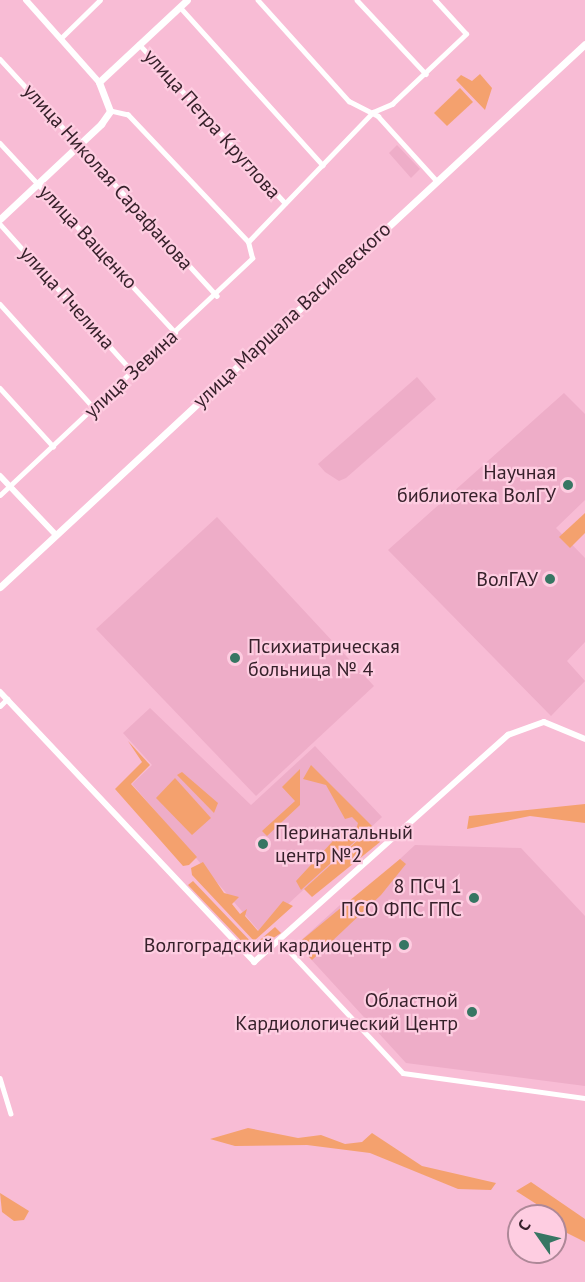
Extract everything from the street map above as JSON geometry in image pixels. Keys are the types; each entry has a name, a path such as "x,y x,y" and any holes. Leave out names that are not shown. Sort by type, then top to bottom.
{"main road":[{"path":"0,219 79,145 110,111 99,82 187,0"},
{"name":"улица Маршала Василевского","path":"0,587 585,44"}],"street":[{"path":"26,0 99,82"},
{"path":"61,38 100,0"},
{"path":"258,0 349,100 367,114 392,104 466,34 435,0"},
{"path":"357,0 426,74"},
{"path":"180,7 323,165"},
{"name":"улица Петра Круглова","path":"140,44 285,203"},
{"name":"улица Николая Сарафанова","path":"0,59 217,296"},
{"path":"110,111 128,115 248,242 373,112"},
{"path":"373,112 437,181"},
{"name":"улица Ващенко","path":"0,143 175,332"},
{"name":"улица Пчелина","path":"0,224 133,372"},
{"name":"улица Зевина","path":"0,495 247,267 250,249 248,242"},
{"path":"0,304 94,408"},
{"path":"0,388 53,446"},
{"path":"0,476 56,535"},
{"path":"0,692 244,955 254,963 508,735 544,722 585,739"},
{"path":"0,706 7,699"},
{"path":"280,941 403,1073 585,1098"},
{"path":"0,1078 11,1113"}],"shaded area":[{"path":"480,74 492,88 485,110 456,80 461,75 472,81"},
{"path":"460,88 473,102 447,126 434,113"},
{"path":"397,145 420,169 411,178 389,153"},
{"path":"417,377 436,399 346,478 339,481 325,472 318,464"},
{"path":"564,393 585,414 585,500 556,528 585,558 585,642 567,661 585,681 551,716 388,550"},
{"path":"585,513 585,533 570,548 559,537"},
{"name":"Психиатрическая больница № 4","path":"217,517 374,686 256,796 96,629"},
{"path":"150,708 251,805 315,746 382,817 259,931 132,784 152,765 123,733"},
{"path":"128,741 150,765 131,784 197,857 189,865 183,866 115,789 142,762"},
{"path":"311,765 372,826 301,890 296,881 344,829 355,833 358,823 352,817 345,819 326,785 303,779"},
{"path":"300,769 300,805 267,836 262,831 295,801 282,787"},
{"path":"182,772 218,803 214,813 177,775"},
{"path":"175,778 211,818 192,835 156,798"},
{"path":"585,804 585,823 530,816 467,829 469,816"},
{"path":"372,827 380,842 312,897 304,889"},
{"name":"Областной Кардиологический Центр","path":"415,845 521,848 585,916 585,1086 406,1063 297,944 340,905 345,910"},
{"path":"400,859 406,864 381,895 312,960 297,944"},
{"path":"203,862 224,893 239,897 232,904 240,914 247,909 245,916 258,931 283,901 293,906 254,941 192,875 191,868"},
{"path":"193,881 254,945 275,927 281,933 252,952 188,885"},
{"path":"248,1128 298,1138 321,1135 345,1144 362,1142 372,1133 422,1166 496,1183 491,1190 458,1189 370,1153 307,1145 235,1146 210,1139"},
{"path":"531,1182 563,1204 536,1204 516,1191"},
{"path":"0,1193 29,1211 24,1220 14,1221 2,1212"},
{"path":"567,1207 585,1219 585,1242 567,1233"}],"place":[{"name":"Научная библиотека ВолГУ","path":"568,485"},
{"name":"ВолГАУ","path":"550,579"},
{"name":"Психиатрическая больница № 4","path":"235,658"},
{"name":"Перинатальный центр №2","path":"263,844"},
{"name":"8 ПСЧ 1 ПСО ФПС ГПС","path":"474,898"},
{"name":"Волгоградский кардиоцентр","path":"404,945"},
{"name":"Областной Кардиологический Центр","path":"472,1012"}]}
